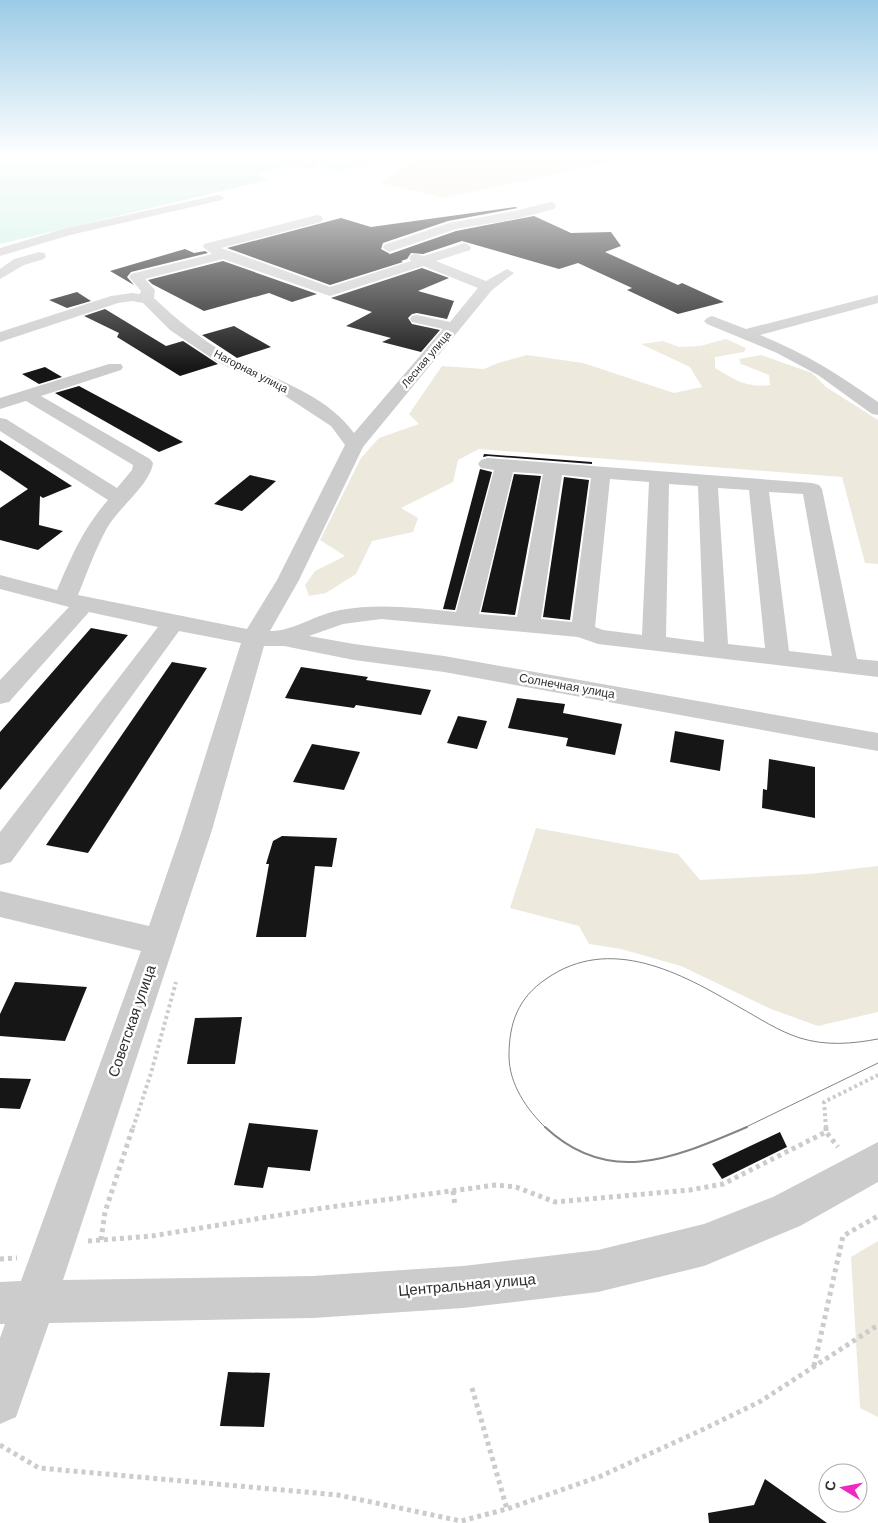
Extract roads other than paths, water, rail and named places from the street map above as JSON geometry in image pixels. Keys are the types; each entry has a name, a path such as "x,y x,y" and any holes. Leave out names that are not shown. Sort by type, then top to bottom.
{"street":[{"path":"0,252 93,226"},
{"path":"290,226 209,247 330,292 465,247"},
{"path":"453,226 389,248 487,288"},
{"path":"0,275 19,262 54,252"},
{"name":"Нагорная улица","path":"224,254 136,276 148,290 146,298 175,326 222,358 282,386 337,422 354,445"},
{"name":"Лесная улица","path":"269,638 288,580 354,445 436,350 452,327 487,288 507,273"},
{"path":"0,337 116,299 146,298"},
{"path":"747,334 878,299"},
{"path":"417,320 452,327"},
{"path":"712,321 783,350 824,372 878,410"},
{"path":"0,404 115,367"},
{"path":"0,696 75,602 90,539 106,514 142,471 143,463 27,395"},
{"path":"0,423 119,498"},
{"path":"41,449 88,431"},
{"path":"466,618 497,465 812,489 846,666"},
{"path":"528,624 553,470"},
{"path":"583,630 601,473"},
{"path":"654,643 659,477"},
{"path":"708,481 716,650"},
{"path":"758,485 778,658"},
{"name":"Солнечная улица","path":"0,582 75,602 173,623 354,652 444,664 878,742"},
{"path":"269,638 339,617 362,613 402,612 583,630 598,637 878,669"},
{"path":"0,854 173,623"},
{"name":"Советская улица","path":"0,1401 17,1303 54,1244 160,942 197,830 269,638"},
{"path":"0,904 160,942"},
{"name":"Центральная улица","path":"17,1303 313,1297 463,1287 598,1271 704,1246 786,1212 878,1161"}],"tram line":[{"path":"545,1127 520,1096 512,1077 509,1044 513,1022 528,994 546,979 570,966 595,960 620,959 645,963 693,982 776,1028 800,1038 810,1041 839,1043 878,1039"},
{"path":"744,1128 878,1063"},
{"path":"545,1127 569,1146 594,1157 619,1162 644,1161 669,1156 695,1148 747,1127"}]}
